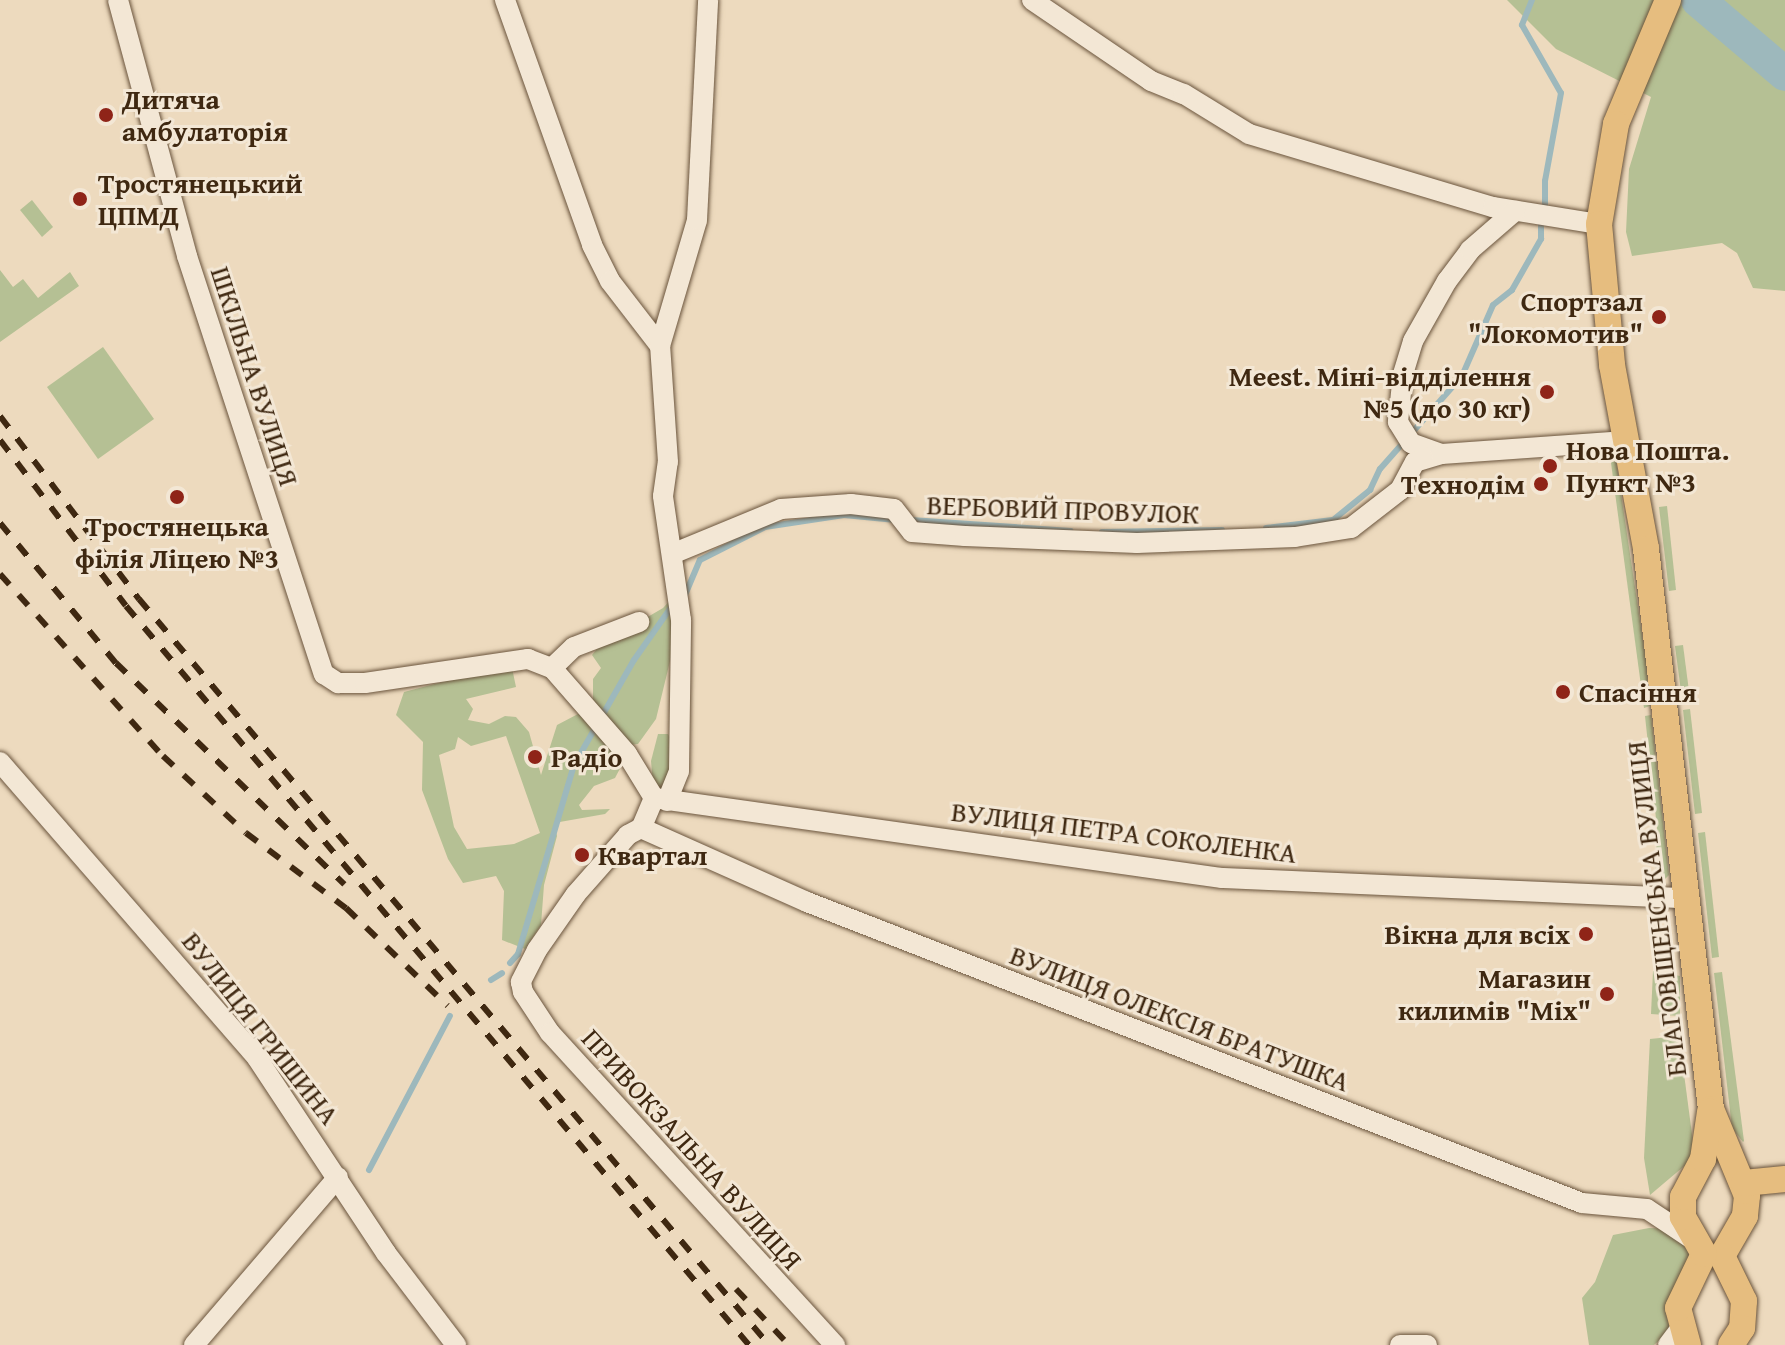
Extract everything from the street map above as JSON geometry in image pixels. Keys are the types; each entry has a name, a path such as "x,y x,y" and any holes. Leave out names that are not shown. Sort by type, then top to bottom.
{"main road":[{"name":"БЛАГОВІЩЕНСЬКА ВУЛИЦЯ","path":"1668,0 1637,64 1606,161 1599,224 1612,365 1646,549 1711,1109 1744,1183"},
{"name":"БЛАГОВІЩЕНСЬКА ВУЛИЦЯ","path":"1683,1193 1703,1159 1711,1109"},
{"path":"1703,1159 1719,1153 1730,1157"},
{"path":"1738,1340 1744,1301 1726,1254 1745,1216 1744,1183 1785,1179"},
{"path":"1679,1340 1679,1302 1700,1256 1683,1217 1683,1193"}],"street":[{"name":"ШКІЛЬНА ВУЛИЦЯ","path":"118,0 187,256 324,674 338,683 365,683 528,659 552,668"},
{"path":"505,0 592,245 610,281 660,346"},
{"path":"641,828 679,771 681,620 667,524 660,346 697,220 708,0"},
{"path":"1032,0 1151,81 1184,94 1249,134 1324,160 1515,211 1599,224"},
{"name":"ВЕРБОВИЙ ПРОВУЛОК","path":"1441,454 1408,438 1396,407 1413,341 1470,250 1515,211"},
{"name":"ВЕРБОВИЙ ПРОВУЛОК","path":"672,554 781,509 851,504 894,509 912,532 1060,543 1295,537 1351,528 1400,490 1415,462 1441,454 1627,441"},
{"path":"639,622 574,647 552,668 598,718 660,800"},
{"name":"ВУЛИЦЯ ГРИШИНА","path":"0,762 230,1023 338,1177 393,1263 456,1345"},
{"name":"ВУЛИЦЯ ПЕТРА СОКОЛЕНКА","path":"660,800 1222,878 1687,898"},
{"name":"ПРИВОКЗАЛЬНА ВУЛИЦЯ","path":"641,828 628,835 576,894 521,982 550,1033 835,1345"},
{"name":"ВУЛИЦЯ ОЛЕКСІЯ БРАТУШКА","path":"641,828 807,902 1582,1203 1647,1209 1700,1256"},
{"path":"194,1345 338,1177"},
{"path":"1647,1209 1683,1193"},
{"path":"1400,1345 1427,1345"}],"green space":[{"path":"1507,0 1785,0 1785,291 1753,288 1737,253 1722,243 1632,256 1626,232 1629,169 1651,97 1556,49"},
{"path":"32,200 53,227 42,237 20,210"},
{"path":"0,270 13,287 23,279 38,298 70,272 79,286 0,342"},
{"path":"103,347 154,419 98,459 47,387"},
{"path":"1614,447 1646,661 1650,706 1644,708 1609,448"},
{"path":"1667,506 1676,590 1669,591 1659,507"},
{"path":"676,594 672,653 656,719 638,744 628,745 593,701 593,679 601,668 592,655 600,645 663,608"},
{"path":"1683,645 1690,699 1682,699 1675,646"},
{"path":"503,666 512,668 516,687 466,699 473,709 468,720 489,724 505,716 516,717 529,732 541,775 557,725 578,714 592,715 624,761 615,778 594,786 579,805 582,810 610,809 605,814 554,823 557,836 544,885 541,925 525,949 502,940 504,891 496,876 463,883 448,859 422,790 423,742 396,715 404,692","holes":["506,736 540,833 514,844 467,849 454,827 439,755 455,749 458,737 471,746"]},
{"path":"1690,709 1702,813 1695,814 1683,710"},
{"path":"1651,715 1669,875 1655,889 1657,828 1645,716"},
{"path":"658,734 668,734 674,745 673,775 661,789 653,783 651,761"},
{"path":"1705,832 1719,957 1712,958 1698,833"},
{"path":"1653,971 1680,976 1680,1016 1651,1014"},
{"path":"1722,972 1743,1142 1732,1128 1714,973"},
{"path":"1679,1036 1695,1157 1650,1195 1644,1158 1650,1039"},
{"path":"1649,1228 1678,1229 1700,1244 1679,1323 1654,1345 1589,1345 1582,1298 1595,1282 1613,1235"}],"waterway":[{"path":"1532,0 1522,25 1561,93 1545,181 1545,208"},
{"path":"1698,0 1785,74"},
{"path":"1266,528 1333,520 1370,490 1380,469 1462,376 1493,305 1512,290 1541,239 1541,222"},
{"path":"685,595 700,560 765,527 844,515 896,520"},
{"path":"911,520 1071,531"},
{"path":"1102,532 1222,530"},
{"path":"510,963 518,954 574,765 634,660 672,606"},
{"path":"491,980 502,973"},
{"path":"369,1170 450,1016"}],"railway":[{"path":"0,416 139,599 769,1345"},
{"path":"0,440 126,606 749,1345"},
{"path":"0,523 116,663 344,884"},
{"path":"0,574 163,756 246,833 346,908 448,1006"},
{"path":"736,1289 789,1345"}],"place":[{"name":"Дитяча амбулаторія","path":"106,115"},
{"name":"Тростянецький ЦПМД","path":"80,199"},
{"name":"Спортзал \"Локомотив\"","path":"1659,317"},
{"name":"Meest. Міні-відділення №5 (до 30 кг)","path":"1547,392"},
{"name":"Нова Пошта. Пункт №3","path":"1550,466"},
{"name":"Технодім","path":"1541,484"},
{"name":"Тростянецька філія Ліцею №3","path":"177,497"},
{"name":"Спасіння","path":"1563,692"},
{"name":"Радіо","path":"535,757"},
{"name":"Квартал","path":"582,855"},
{"name":"Вікна для всіх","path":"1586,934"},
{"name":"Магазин килимів \"Mix\"","path":"1607,994"}]}
